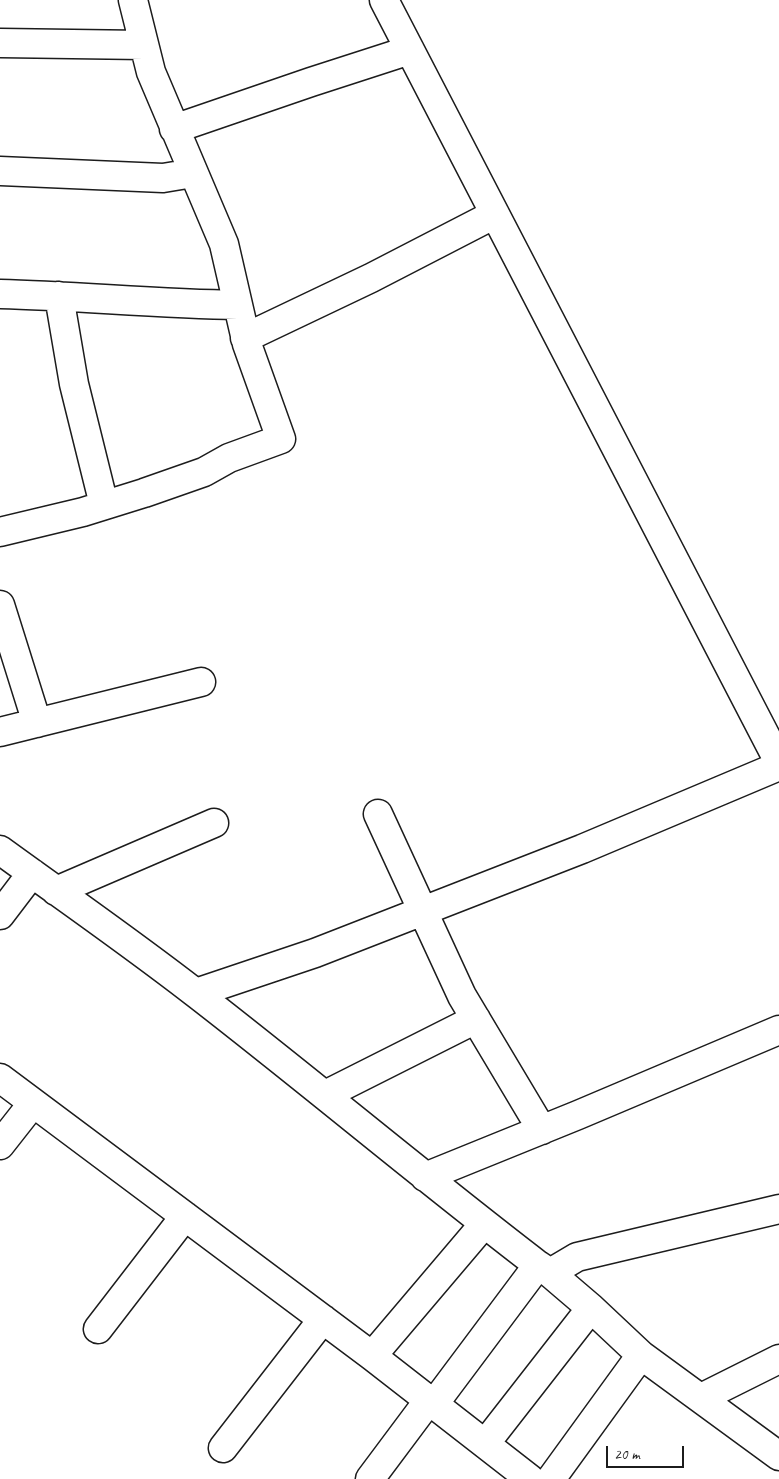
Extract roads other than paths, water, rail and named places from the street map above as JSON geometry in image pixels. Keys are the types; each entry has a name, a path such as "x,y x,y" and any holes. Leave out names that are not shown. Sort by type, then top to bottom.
{"street":[{"path":"0,532 104,505 204,472 229,458 281,439 245,338 224,244 150,72 133,0"},
{"path":"384,0 779,762"},
{"path":"0,43 144,45"},
{"path":"174,129 410,50"},
{"path":"0,171 163,178 193,173"},
{"path":"245,338 371,278 495,214"},
{"path":"0,294 177,304 238,305"},
{"path":"59,296 74,384 104,505"},
{"path":"0,605 37,723"},
{"path":"0,732 201,682"},
{"path":"196,993 315,953 422,910 582,850 779,766"},
{"path":"378,814 462,996 542,1130"},
{"path":"56,891 214,824"},
{"path":"0,850 196,993 484,1224 544,1269 591,1308 641,1356 779,1456"},
{"path":"0,915 32,873"},
{"path":"325,1095 476,1019"},
{"path":"425,1177 779,1030"},
{"path":"0,1078 372,1356 530,1479"},
{"path":"0,1145 33,1103"},
{"path":"370,1479 431,1402 544,1269 577,1257 779,1209"},
{"path":"98,1328 185,1216"},
{"path":"372,1356 484,1224"},
{"path":"485,1444 591,1308"},
{"path":"223,1448 323,1320"},
{"path":"551,1479 641,1356"},
{"path":"700,1398 779,1359"}]}
